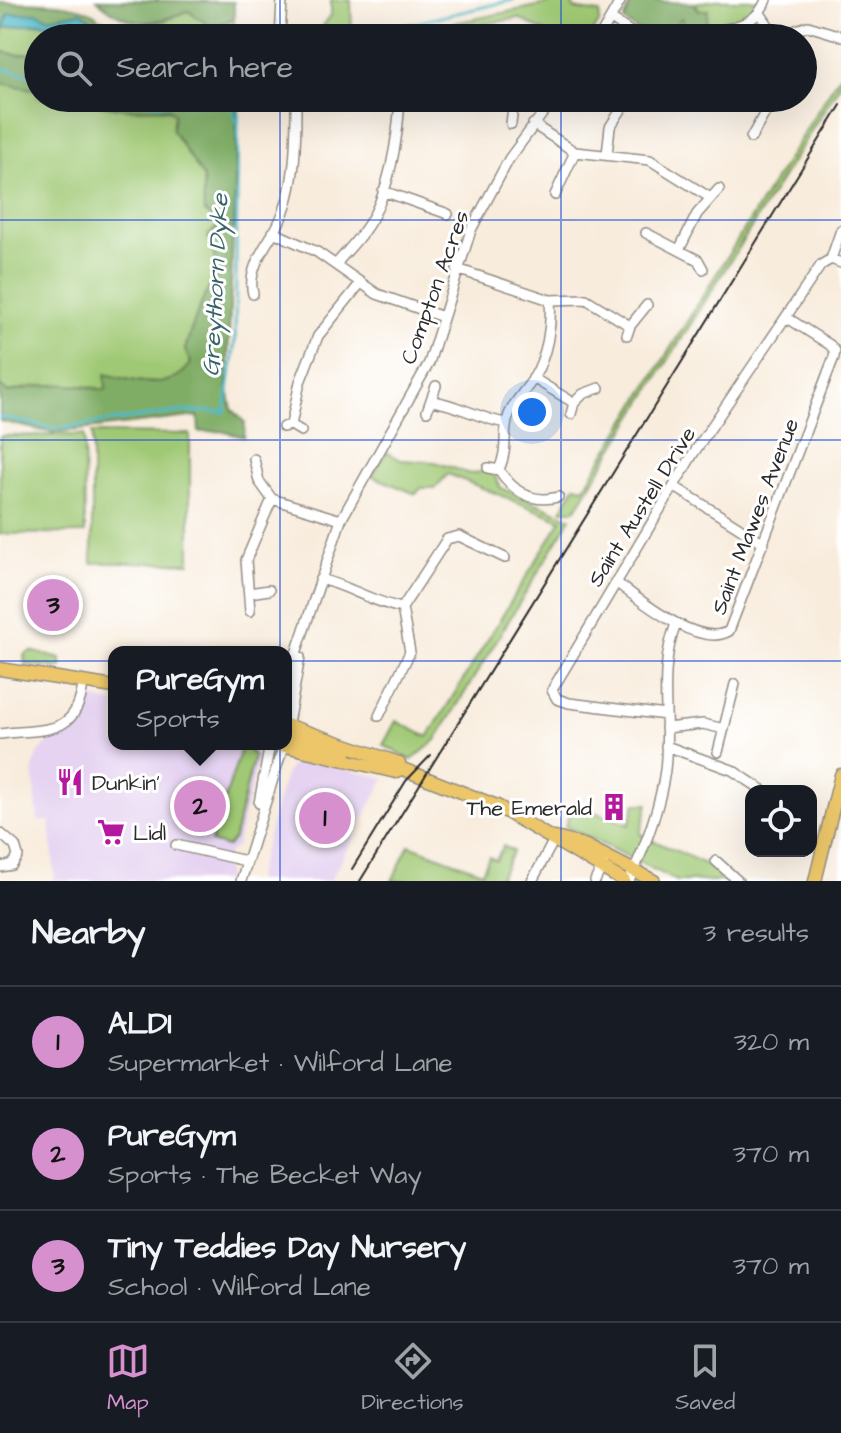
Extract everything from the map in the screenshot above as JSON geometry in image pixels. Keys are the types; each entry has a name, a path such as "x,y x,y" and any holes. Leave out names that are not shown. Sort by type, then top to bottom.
{"main road":[{"path":"0,669 108,687"},
{"path":"87,685 108,694"},
{"path":"292,740 399,763 400,768 497,806 555,838 577,842 629,877 654,881"},
{"path":"292,741 396,772 400,768"},
{"path":"815,881 841,775"}],"street":[{"path":"281,24 282,0"},
{"path":"608,24 621,0"},
{"path":"742,24 760,13 766,0"},
{"path":"760,13 768,24"},
{"path":"611,19 619,24"},
{"path":"817,29 841,36"},
{"path":"253,294 251,286 261,248 273,232 290,191 295,112"},
{"path":"336,264 368,226 383,191 399,112"},
{"path":"511,124 512,112"},
{"name":"Compton Acres","path":"292,666 341,520 416,388 457,269 488,193 543,112"},
{"path":"607,154 610,127 618,112"},
{"path":"751,138 765,112"},
{"path":"533,124 575,152 650,160 709,197"},
{"path":"555,195 575,152"},
{"path":"679,250 689,226 709,197 719,189"},
{"path":"383,191 448,214"},
{"path":"836,261 841,230"},
{"path":"273,232 336,264 359,285 443,317"},
{"path":"646,233 698,260 703,269"},
{"name":"Saint Austell Drive","path":"666,715 569,703 557,699 552,690 712,424 821,265 836,261"},
{"path":"457,269 550,300 586,299 628,331 647,305"},
{"path":"292,428 300,382 318,336 359,285"},
{"path":"550,300 544,354 533,378 514,404 506,423 507,450 493,469 516,491 545,500 558,497"},
{"name":"Saint Mawes Avenue","path":"617,583 676,624 715,634 729,631 835,351 786,317"},
{"path":"533,378 574,403"},
{"path":"427,411 436,386"},
{"path":"571,414 574,403 583,394 599,388"},
{"path":"433,401 451,403 485,420 506,423"},
{"path":"254,459 259,481 272,499 341,520"},
{"path":"675,487 764,543"},
{"path":"250,611 246,560 272,499"},
{"path":"379,716 410,652 402,608 447,539 459,536 505,558"},
{"path":"320,579 355,590 372,602 402,608"},
{"path":"249,593 269,590"},
{"path":"629,877 658,802 666,746 665,654 676,624"},
{"name":"Compton Acres","path":"292,692 306,627"},
{"path":"718,752 735,684"},
{"path":"0,734 48,730 63,724 77,712 87,685"},
{"path":"666,728 703,724 724,729"},
{"path":"666,746 732,770 755,785"},
{"name":"Compton Acres","path":"241,881 278,750"},
{"path":"0,833 15,846 18,856 12,865 0,867"},
{"path":"532,881 555,838"},
{"path":"176,845 246,861"},
{"path":"716,861 738,881"},
{"path":"595,881 604,862"}],"shaded area":[{"path":"92,698 108,702 108,750 253,750 258,759 236,847 229,852 223,868 227,871 226,881 55,881 50,821 38,821 33,769 37,755 47,744 83,720"},
{"path":"296,759 385,778 330,881 255,881 285,775"}],"green space":[{"path":"97,0 234,2 234,18 219,24 208,24 188,11 161,20 141,22 131,21"},
{"path":"331,0 351,0 352,24 324,24 331,15"},
{"path":"566,0 571,0 574,9 600,13 598,24 530,24 519,18 483,24 450,24"},
{"path":"632,0 695,3 697,10 708,10 707,22 700,24 684,24 681,18 677,24 628,24 624,21"},
{"path":"758,0 748,14 716,24 699,24 707,22 695,3"},
{"path":"0,2 70,6 94,14 100,21 98,24 54,24 30,14 9,14 0,40"},
{"path":"188,11 208,24 146,24 164,21"},
{"path":"234,18 234,24 219,24"},
{"path":"24,25 24,54 0,51 3,28"},
{"path":"0,51 24,54 24,87 0,83"},
{"path":"841,73 841,83 575,510 562,510 575,486 584,488"},
{"path":"0,83 24,87 24,112 174,113 178,139 203,177 204,211 219,224 208,236 220,275 204,298 185,350 191,363 183,373 163,382 141,382 106,375 107,390 57,385 7,393 0,386"},
{"path":"237,112 234,230 219,224 204,211 203,177 172,130 174,113"},
{"path":"217,228 233,233 227,385 232,409 245,423 244,437 221,431 199,432 198,416 53,433 0,421 0,386 8,393 57,385 106,390 105,374 152,383 173,379 183,373 191,363 185,350 195,320 209,288 220,275 208,236"},
{"path":"92,433 190,434 190,563 92,563"},
{"path":"84,435 85,533 0,534 0,436"},
{"path":"387,452 401,460 435,462 470,474 484,471 494,474 501,488 571,518 436,740 412,760 383,745 396,721 428,737 561,520 448,474 435,488 421,488 416,494 372,476"},
{"path":"31,651 61,659 61,668 25,664 24,655"},
{"path":"241,750 249,750 254,756 234,838 227,847 211,842"},
{"path":"573,804 629,825 635,804 648,804 640,834 698,861 729,881 677,881 565,826"},
{"path":"409,845 482,872 489,857 496,860 503,846 513,851 498,881 392,881"}],"water":[{"path":"81,12 90,18 87,24 41,23 3,28 9,14 38,13 48,18"}],"waterway":[{"name":"Greythorn Dyke","path":"410,24 513,0"},
{"name":"Greythorn Dyke","path":"0,68 24,74"},
{"name":"Greythorn Dyke","path":"233,112 238,124 239,112"},
{"name":"Greythorn Dyke","path":"0,417 55,429 185,411 225,412 235,341 238,124"}],"tram line":[{"path":"360,881 841,105"},
{"path":"352,869 406,781 431,755"}],"place":[{"name":"Tiny Teddies Day Nursery","path":"53,605"},
{"name":"Dunkin'","path":"70,782"},
{"name":"PureGym","path":"200,806"},
{"name":"The Emerald","path":"614,807"},
{"name":"ALDI","path":"325,818"},
{"name":"Lidl","path":"111,832"}]}
